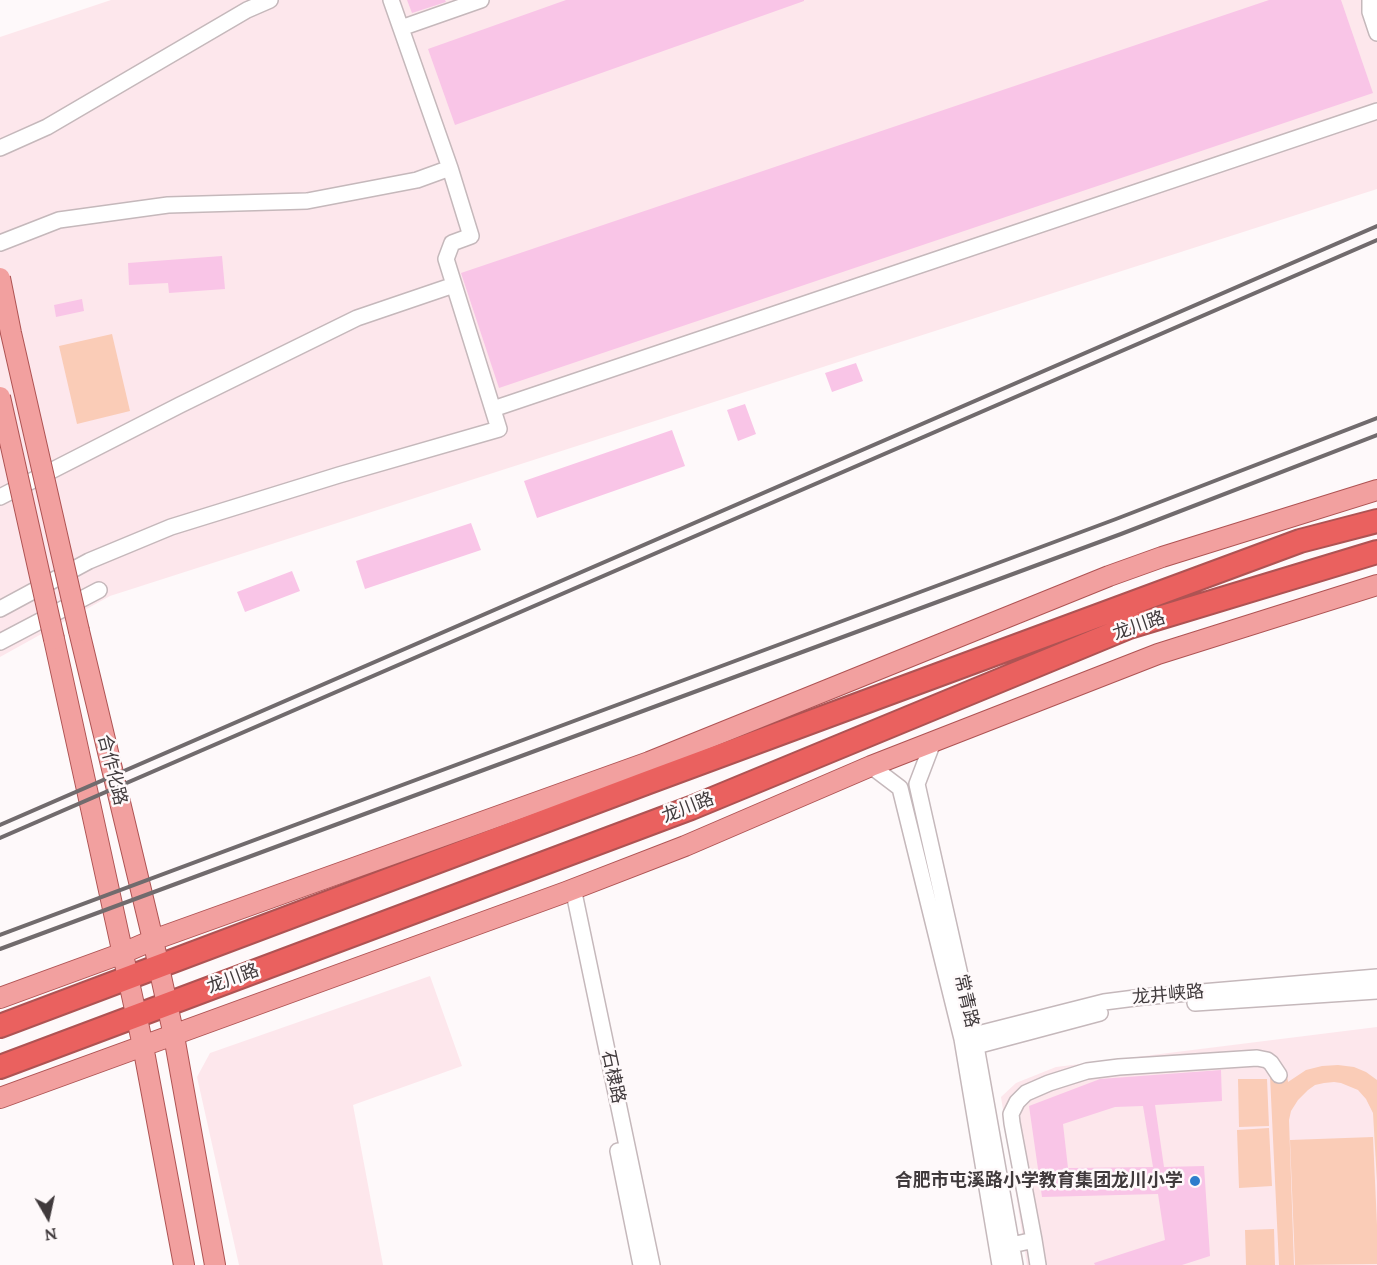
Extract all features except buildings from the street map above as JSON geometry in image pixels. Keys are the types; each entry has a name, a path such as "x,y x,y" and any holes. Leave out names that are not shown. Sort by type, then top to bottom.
{"highway":[{"name":"龙川路","path":"0,1026 1299,541 1377,521"},
{"name":"龙川路","path":"0,1067 691,808 1130,627 1377,552"}],"main road":[{"name":"合作化路","path":"0,278 167,1003 215,1265"},
{"name":"合作化路","path":"0,397 129,978 184,1265"},
{"path":"0,998 153,940 649,762 1141,565 1377,490"},
{"name":"龙川路","path":"0,1098 174,1036 685,846 871,766 1158,654 1376,586"}],"street":[{"path":"0,148 47,127 248,10 270,0"},
{"path":"0,609 89,561 171,527 499,429 446,259 452,243 471,236 450,168 391,0"},
{"path":"401,28 481,0"},
{"path":"1370,0 1370,12 1377,33"},
{"path":"492,409 1377,111"},
{"path":"0,243 59,220 168,205 307,201 417,180 450,168"},
{"path":"0,498 180,405 357,318 454,285"},
{"path":"0,642 99,590"},
{"name":"常青路","path":"933,742 917,784 969,1043 1005,1246 1015,1265"},
{"name":"常青路","path":"871,766 900,788 969,1043"},
{"name":"石棣路","path":"569,890 641,1265"},
{"name":"石棣路","path":"569,890 652,1265"},
{"name":"龙井峡路","path":"969,1043 1104,1002 1377,977"},
{"name":"龙井峡路","path":"969,1043 1105,1012 1158,1005 1377,991"},
{"path":"1038,1265 1011,1114 1014,1106 1026,1093 1087,1071 1119,1067 1257,1058 1267,1060 1279,1075"},
{"path":"1005,1246 1034,1240"},
{"name":"常青路","path":"1000,1265 1005,1246"}],"shaded area":[{"path":"111,0 1377,0 1377,189 110,596 0,657 0,37"},
{"path":"112,334 130,411 77,424 59,346"},
{"path":"430,976 462,1066 353,1105 383,1265 239,1265 197,1077 210,1053"},
{"name":"合肥市屯溪路小学教育集团龙川小学","path":"1377,1027 1377,1265 1027,1265 1001,1097 1016,1083 1056,1067"},
{"path":"1338,1065 1354,1067 1377,1080 1377,1182 1373,1113 1366,1099 1358,1090 1341,1083 1315,1085 1298,1100 1291,1111 1289,1120 1294,1265 1279,1265 1270,1076 1287,1074 1288,1082 1306,1070"},
{"path":"1238,1079 1267,1079 1269,1126 1239,1127"},
{"path":"1269,1128 1272,1186 1239,1188 1237,1130"},
{"path":"1373,1137 1377,1264 1295,1265 1290,1140"},
{"path":"1274,1229 1275,1265 1246,1265 1245,1230"}],"railway":[{"path":"0,825 1377,226"},
{"path":"0,838 1377,240"},
{"path":"0,935 1116,519 1377,418"},
{"path":"0,949 1121,534 1377,435"}],"place":[{"name":"合肥市屯溪路小学教育集团龙川小学","path":"1195,1181"}]}
